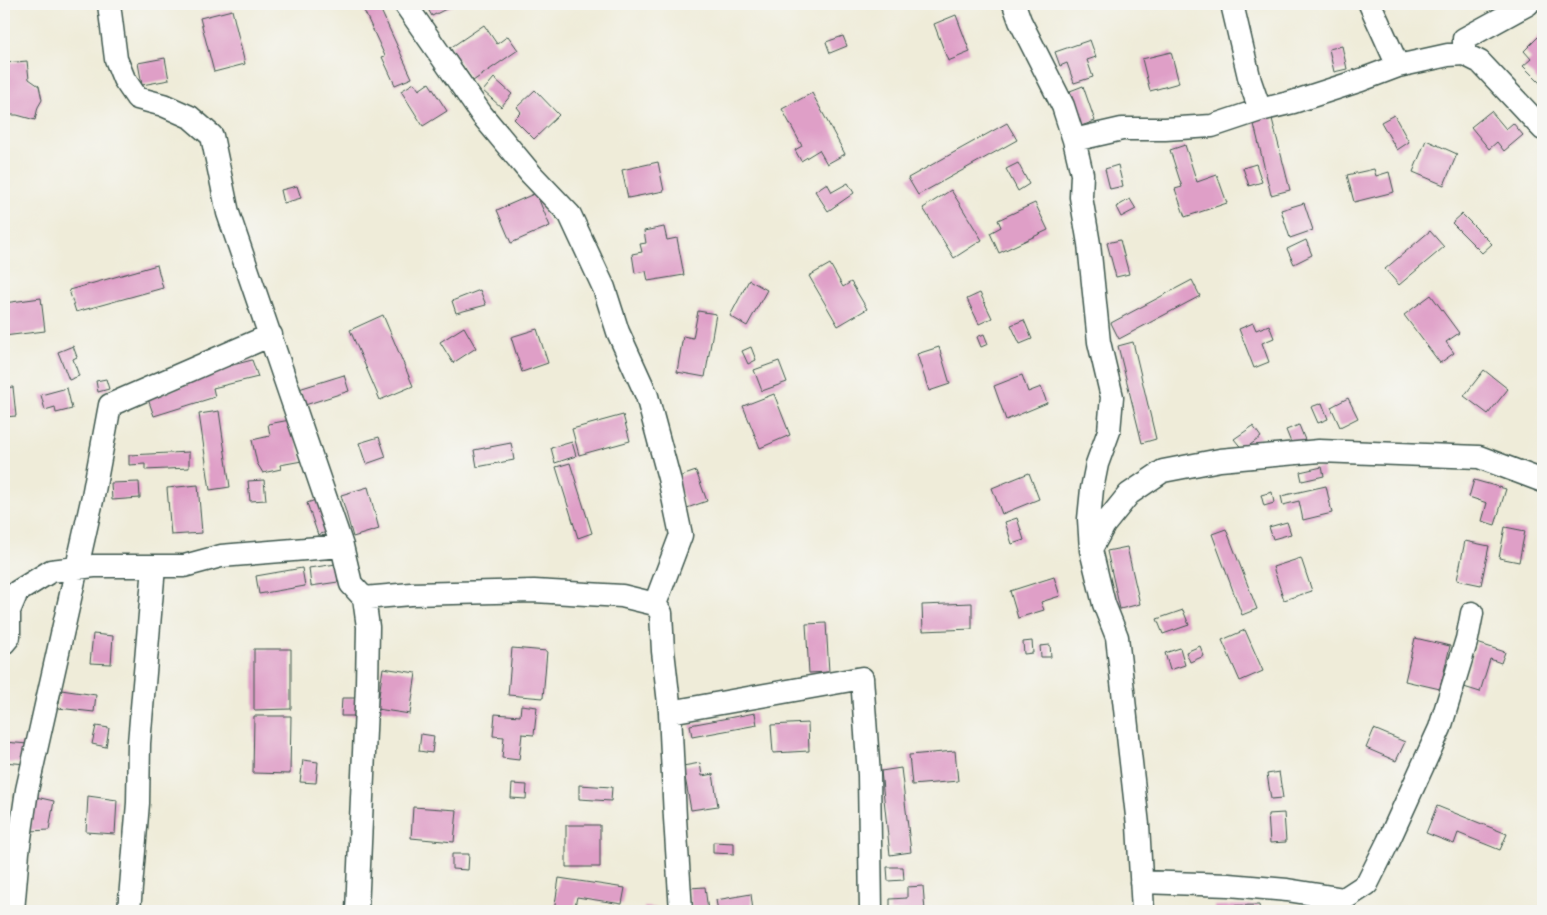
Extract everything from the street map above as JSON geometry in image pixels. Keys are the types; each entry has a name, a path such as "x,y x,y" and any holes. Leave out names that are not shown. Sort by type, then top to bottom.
{"street":[{"path":"109,4 116,59 124,79 137,98 163,105 190,117 212,136 228,213 342,546 351,584 364,598 368,627 367,685 357,911"},
{"path":"405,4 482,115 531,174 570,215 604,288 618,332 647,396 669,478 681,535 655,604"},
{"path":"1014,4 1020,21 1063,106 1082,174 1081,198 1089,244 1099,342 1112,396 1109,431 1096,464 1092,489 1089,519 1091,550 1104,604 1117,637 1138,825 1143,911"},
{"path":"1232,4 1250,81 1260,110"},
{"path":"1370,4 1398,66"},
{"path":"1464,54 1464,39 1528,4"},
{"path":"1074,140 1122,129 1212,126 1260,110 1293,102 1398,66 1439,57 1464,54 1480,62 1543,129"},
{"path":"13,911 18,852 27,790 93,496 110,404 271,335"},
{"path":"1091,550 1104,525 1129,494 1163,472 1220,460 1319,451 1479,457 1543,481"},
{"path":"4,643 9,637 8,611 18,592 52,571 94,566 184,566 220,556 342,546"},
{"path":"129,911 138,803 139,743 154,567"},
{"path":"364,598 411,594 534,591 622,596 655,604 661,613 670,712 681,911"},
{"path":"1141,882 1229,885 1287,890 1344,899 1367,884 1440,728 1467,639 1472,612"},
{"path":"670,712 862,678 869,775 871,911"}],"building":[{"path":"361,4 378,4 412,78 395,85 382,57 385,56"},
{"path":"425,4 456,4 432,16"},
{"path":"232,10 245,64 214,72 200,18"},
{"path":"956,15 970,52 948,61 934,24"},
{"path":"484,25 497,44 508,36 518,50 473,81 450,48"},
{"path":"1540,35 1543,38 1542,85 1523,66 1531,59 1524,51"},
{"path":"843,36 847,46 830,53 826,42"},
{"path":"1090,40 1096,57 1087,60 1093,77 1074,83 1067,63 1060,66 1055,52"},
{"path":"1342,46 1347,69 1334,72 1329,49"},
{"path":"1171,52 1179,83 1150,91 1142,59"},
{"path":"165,58 169,80 142,85 138,63"},
{"path":"27,61 29,79 39,86 42,100 35,120 17,115 4,115 5,63"},
{"path":"494,78 512,94 501,107 483,91"},
{"path":"414,83 419,90 429,83 447,111 423,126 401,91"},
{"path":"1083,86 1095,121 1081,126 1070,91"},
{"path":"535,90 559,115 534,139 514,119 521,112 517,107"},
{"path":"812,93 845,154 827,164 819,150 801,161 795,150 802,146 782,109"},
{"path":"1491,111 1506,129 1513,123 1523,135 1504,151 1497,142 1489,149 1471,127"},
{"path":"1271,115 1290,190 1271,195 1253,120"},
{"path":"1394,115 1409,142 1397,150 1381,122"},
{"path":"1007,123 1017,140 918,195 908,178"},
{"path":"1426,140 1457,154 1444,185 1413,172"},
{"path":"1185,145 1197,182 1217,175 1227,203 1185,217 1175,189 1182,187 1170,150"},
{"path":"658,162 664,191 628,198 622,170"},
{"path":"1018,163 1029,184 1018,191 1006,169"},
{"path":"1256,164 1262,182 1249,186 1243,168"},
{"path":"1118,165 1123,186 1110,189 1105,169"},
{"path":"1374,169 1376,176 1389,172 1394,192 1354,202 1347,175"},
{"path":"827,183 832,192 848,183 854,193 828,211 815,191"},
{"path":"297,186 301,198 284,203 281,190"},
{"path":"951,190 982,240 954,258 923,208"},
{"path":"536,193 550,226 511,243 497,210"},
{"path":"1130,199 1136,209 1121,217 1116,207"},
{"path":"1035,203 1048,230 999,253 990,233 1001,227 998,220"},
{"path":"1304,203 1313,230 1290,238 1281,210"},
{"path":"1462,214 1492,244 1482,253 1452,223"},
{"path":"664,227 667,240 677,238 684,275 648,281 646,271 635,273 632,254 642,252 640,244 646,243 644,231"},
{"path":"1430,231 1444,247 1399,285 1385,269"},
{"path":"1120,240 1129,274 1116,277 1107,243"},
{"path":"1306,240 1312,255 1294,264 1287,249"},
{"path":"830,264 843,287 851,282 867,309 838,326 809,276"},
{"path":"157,265 163,288 76,312 69,290"},
{"path":"749,280 767,290 747,326 730,316"},
{"path":"1192,280 1200,296 1119,339 1111,323"},
{"path":"480,290 486,305 456,313 452,301"},
{"path":"980,293 992,318 979,324 967,299"},
{"path":"1431,295 1459,333 1446,342 1454,353 1440,363 1404,315"},
{"path":"41,298 45,331 4,336 4,303"},
{"path":"698,311 716,314 705,377 677,372 683,336 693,338"},
{"path":"383,315 413,386 380,400 350,330"},
{"path":"1024,320 1032,339 1020,344 1011,325"},
{"path":"1253,323 1256,330 1269,325 1274,338 1262,343 1269,362 1254,368 1239,329"},
{"path":"464,327 476,348 453,363 440,342"},
{"path":"537,329 548,363 522,372 511,337"},
{"path":"984,334 988,344 981,347 977,337"},
{"path":"1133,342 1156,439 1142,443 1118,346"},
{"path":"73,346 77,357 73,359 79,376 69,380 58,352"},
{"path":"751,347 756,360 748,364 742,351"},
{"path":"939,347 950,384 929,391 917,354"},
{"path":"252,360 258,377 213,388 215,397 154,416 148,399 188,384 187,377"},
{"path":"779,361 787,382 762,391 754,370"},
{"path":"1484,370 1508,389 1488,414 1464,396"},
{"path":"344,375 349,391 305,405 299,389"},
{"path":"1022,375 1028,392 1041,387 1047,403 1006,420 994,386"},
{"path":"106,379 109,389 98,392 96,381"},
{"path":"13,387 16,416 4,417 4,388"},
{"path":"67,388 72,409 56,413 55,407 45,410 41,395"},
{"path":"774,394 790,435 760,448 743,406"},
{"path":"1348,398 1358,418 1340,427 1331,407"},
{"path":"1322,403 1328,419 1318,423 1311,407"},
{"path":"219,411 230,487 210,490 199,414"},
{"path":"623,415 630,441 579,455 572,429"},
{"path":"290,420 302,461 280,465 281,469 263,473 257,463 252,440 270,436 268,424"},
{"path":"1299,425 1307,445 1294,450 1286,430"},
{"path":"1253,426 1261,437 1243,450 1234,439"},
{"path":"379,437 386,457 366,464 359,443"},
{"path":"572,442 576,456 555,463 551,448"},
{"path":"511,443 514,460 477,467 474,450"},
{"path":"189,452 189,468 145,470 145,464 129,465 129,455"},
{"path":"570,463 592,533 578,538 556,467"},
{"path":"1322,467 1324,476 1302,481 1300,472"},
{"path":"696,471 707,501 687,508 676,478"},
{"path":"1029,473 1039,499 1002,514 992,488"},
{"path":"264,480 266,500 250,501 248,481"},
{"path":"1474,480 1506,489 1495,525 1482,521 1487,503 1469,497"},
{"path":"139,482 140,498 112,500 111,483"},
{"path":"198,485 202,533 171,535 167,488"},
{"path":"1326,486 1332,513 1303,520 1299,501 1283,505 1281,496"},
{"path":"368,487 379,529 353,537 341,495"},
{"path":"1272,492 1274,503 1264,506 1261,495"},
{"path":"321,498 332,530 318,535 307,503"},
{"path":"1017,518 1024,540 1012,544 1005,522"},
{"path":"1287,522 1291,534 1273,539 1269,527"},
{"path":"1505,527 1525,531 1519,562 1499,558"},
{"path":"1226,529 1257,609 1242,615 1212,534"},
{"path":"1465,541 1489,546 1481,585 1457,580"},
{"path":"1127,547 1140,604 1120,609 1107,551"},
{"path":"1301,558 1312,591 1284,600 1273,567"},
{"path":"336,564 338,582 311,586 309,568"},
{"path":"302,568 305,586 259,594 256,576"},
{"path":"1054,577 1060,596 1041,602 1044,610 1018,618 1010,591"},
{"path":"972,603 972,629 923,631 922,605"},
{"path":"1183,610 1189,625 1163,634 1157,619"},
{"path":"826,623 829,672 809,673 806,624"},
{"path":"1245,630 1263,671 1240,681 1222,640"},
{"path":"93,634 113,636 111,664 90,663"},
{"path":"1415,638 1450,646 1440,689 1405,681"},
{"path":"1032,641 1033,653 1024,654 1023,642"},
{"path":"1477,643 1505,652 1501,663 1490,659 1480,692 1464,687"},
{"path":"1050,645 1051,657 1041,657 1040,646"},
{"path":"1200,646 1204,656 1190,662 1186,652"},
{"path":"512,648 547,651 543,698 508,695"},
{"path":"1180,648 1185,665 1170,670 1165,653"},
{"path":"254,649 291,649 291,709 254,710"},
{"path":"383,668 416,673 410,714 377,709"},
{"path":"61,690 96,695 94,712 58,708"},
{"path":"342,698 360,698 359,716 341,716"},
{"path":"521,705 537,707 534,735 522,734 519,760 502,758 504,737 493,736 495,714 520,716"},
{"path":"755,713 757,725 692,737 690,725"},
{"path":"254,716 291,716 290,774 253,773"},
{"path":"808,723 809,751 773,753 771,725"},
{"path":"96,726 109,728 106,747 92,744"},
{"path":"1374,729 1405,742 1396,761 1366,748"},
{"path":"421,734 434,736 432,753 419,751"},
{"path":"4,742 28,744 26,764 4,762"},
{"path":"955,751 958,781 912,785 909,755"},
{"path":"303,760 318,762 316,783 300,782"},
{"path":"700,763 702,776 713,774 718,806 691,810 683,766"},
{"path":"901,768 911,852 890,855 881,771"},
{"path":"1279,772 1283,798 1271,799 1267,774"},
{"path":"512,784 527,785 526,799 511,798"},
{"path":"579,785 612,787 611,801 579,799"},
{"path":"88,796 117,800 115,834 86,832"},
{"path":"36,797 54,801 49,830 30,831"},
{"path":"1437,806 1507,834 1500,850 1458,833 1454,844 1426,833"},
{"path":"413,807 457,810 454,842 411,838"},
{"path":"1284,813 1286,842 1270,843 1268,814"},
{"path":"566,825 600,825 600,867 566,867"},
{"path":"713,842 734,843 734,854 713,853"},
{"path":"452,854 469,854 468,870 452,869"},
{"path":"887,867 903,867 904,880 888,881"},
{"path":"559,878 625,888 622,904 577,897 575,906 590,909 590,911 554,911"},
{"path":"923,886 925,911 890,911 890,899 907,898 907,887"},
{"path":"705,887 708,911 692,911 689,888"},
{"path":"751,894 753,911 718,911 716,900"},
{"path":"1259,905 1260,911 1215,911 1215,906"},
{"path":"644,907 658,908 658,911 644,911"}]}
